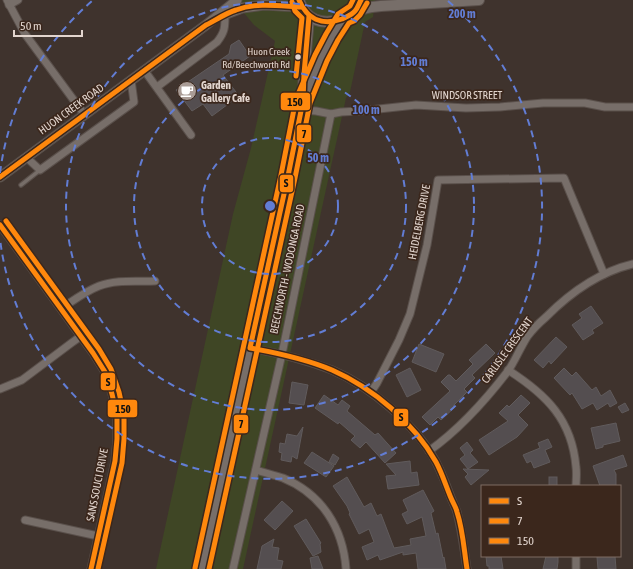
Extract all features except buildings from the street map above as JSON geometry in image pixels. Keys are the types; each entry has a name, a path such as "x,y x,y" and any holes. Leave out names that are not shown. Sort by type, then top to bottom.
{"main road":[{"path":"300,3 309,16 326,22 335,21 350,15 355,11 361,0"},
{"path":"355,11 376,6 479,0"},
{"name":"BEECHWORTH - WODONGA ROAD","path":"202,569 285,190 302,105 309,16"},
{"name":"BEECHWORTH - WODONGA ROAD","path":"302,105 321,58 344,18"}],"street":[{"path":"18,0 8,2 26,34 84,114"},
{"name":"HUON CREEK ROAD","path":"0,177 206,25 237,0"},
{"name":"HUON CREEK ROAD","path":"206,25 242,8 300,3"},
{"path":"157,87 217,42 222,36 225,28 225,15"},
{"path":"144,70 191,135"},
{"path":"26,157 40,170 134,102 131,80"},
{"name":"WINDSOR STREET","path":"302,105 316,111 332,114 416,105 466,108 500,107 543,103 585,103 605,107 633,107"},
{"name":"BEECHWORTH - WODONGA ROAD","path":"233,569 282,354 332,114"},
{"name":"HEIDELBERG DRIVE","path":"371,392 400,340 410,314 426,245 438,180 564,178 604,274"},
{"name":"SANS SOUCI DRIVE","path":"0,225 93,352 105,372 112,394 117,416 115,461 91,569"},
{"name":"CARLISLE CRESCENT","path":"429,451 438,445 482,403 508,370 527,337 551,311 573,292 604,274 633,264"},
{"path":"62,308 88,291 101,285 116,282 155,281"},
{"path":"0,389 22,380 81,336"},
{"path":"250,348 282,354 333,371 371,392 414,431 436,462 456,512 467,569"},
{"path":"508,370 529,383 549,401 560,416 570,437 574,453 576,485"},
{"path":"256,470 282,478 304,489 313,496 330,516 337,530 343,546 346,569"},
{"path":"25,520 98,536"},
{"path":"576,557 576,569"}],"lane":[{"path":"21,185 40,170"}],"green space":[{"path":"233,0 375,0 373,17 365,22 350,92 346,98 243,569 156,569 233,214 251,148 275,41 254,25"}],"transit line":[{"name":"S","path":"299,0 302,7 311,16 328,22 342,19 351,15 356,10 361,0"},
{"name":"150","path":"195,568 281,175 296,99 326,34 338,14 350,6 353,0"},
{"name":"7","path":"292,2 295,11 302,18 296,76"},
{"name":"7","path":"209,569 295,178 310,103 327,61 338,40 349,23 354,21 360,15 367,3"},
{"name":"S","path":"0,177 206,25 228,13 252,6 268,5 301,7"},
{"name":"S","path":"309,16 303,101 250,348 292,357 332,370 362,386 404,420 427,448 436,462 456,508 462,533 467,569"},
{"name":"150","path":"6,221 99,349 111,369 119,392 124,415 122,463 98,569"},
{"name":"S","path":"0,225 93,353 105,372 112,394 117,416 115,461 91,569"}],"place":[{"name":"Huon Creek Rd/Beechworth Rd","path":"298,57"},
{"name":"Garden Gallery Cafe","path":"187,91"}]}
